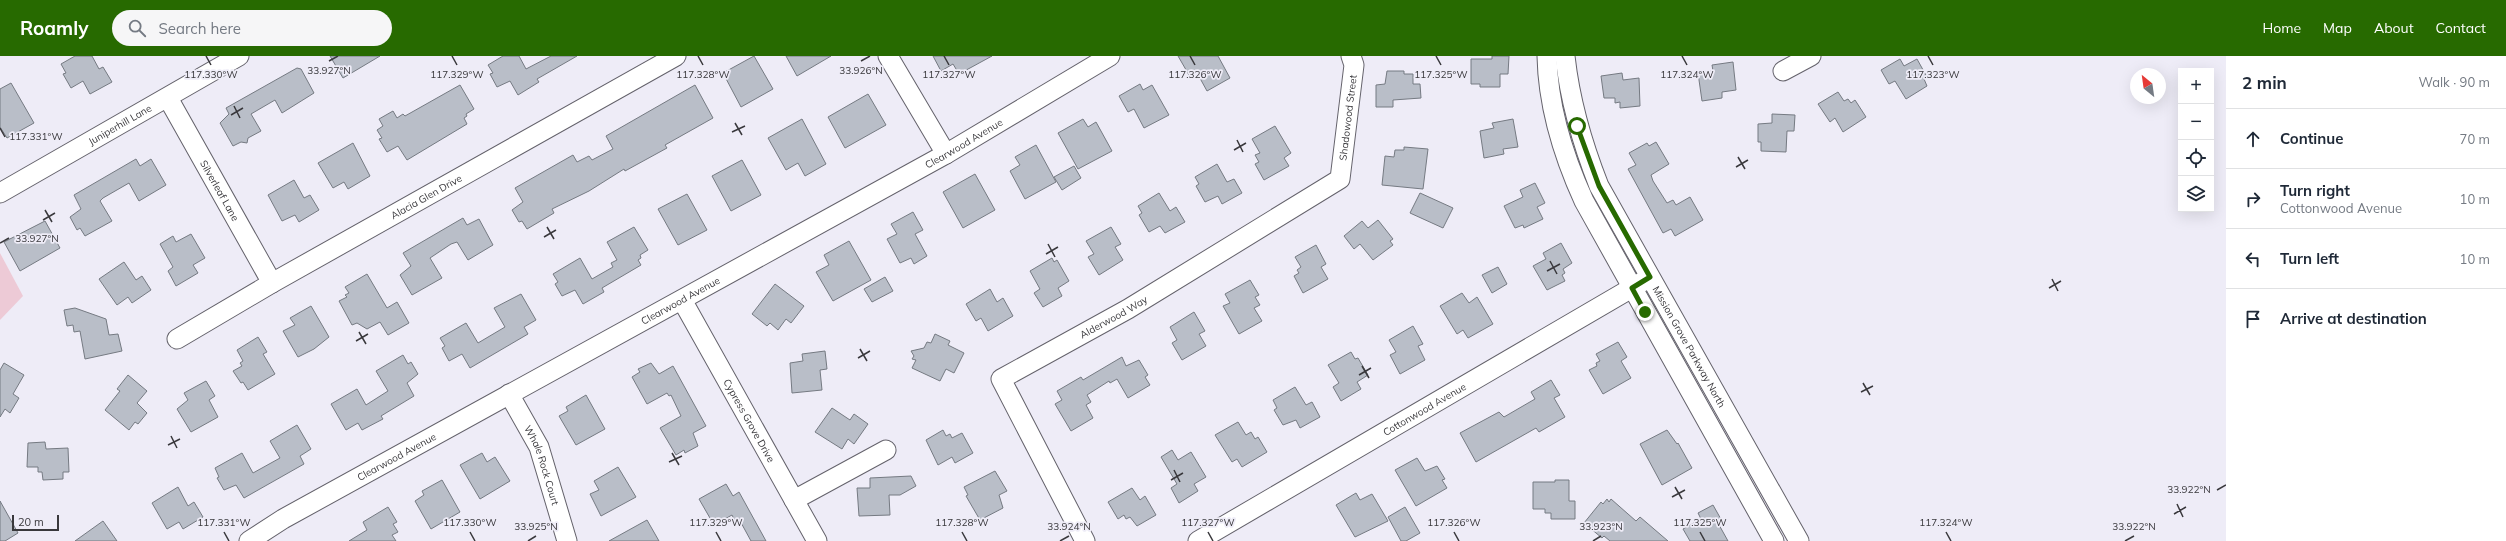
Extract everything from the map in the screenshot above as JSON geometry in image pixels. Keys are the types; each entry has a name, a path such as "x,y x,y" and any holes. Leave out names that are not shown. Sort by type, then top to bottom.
{"street":[{"name":"Juniperhill Lane","path":"0,193 239,56"},
{"name":"Alacia Glen Drive","path":"177,340 646,63 676,56"},
{"path":"888,56 946,154"},
{"name":"Clearwood Avenue","path":"249,541 282,519 946,154 1110,56"},
{"name":"Shadowood Street","path":"1340,179 1354,65 1351,56"},
{"path":"1547,56 1552,104 1558,134 1569,168 1584,201 1774,541"},
{"name":"Mission Grove Parkway North","path":"1565,56 1569,90 1587,156 1599,186 1799,541"},
{"path":"1783,71 1811,56"},
{"name":"Silverleaf Lane","path":"168,98 272,283"},
{"name":"Alderwood Way","path":"1085,541 1001,379 1128,309 1340,179"},
{"name":"Cottonwood Avenue","path":"1198,541 1650,277"},
{"name":"Cypress Grove Drive","path":"682,300 817,541"},
{"name":"Whale Rock Court","path":"509,394 539,447 566,541"},
{"path":"794,500 886,450"}],"shaded area":[{"path":"0,253 23,296 0,320"}],"building":[{"path":"75,56 92,56 99,69 103,67 112,82 90,94 83,81 71,88 63,74 66,73 61,64"},
{"path":"330,56 380,56 343,78"},
{"path":"503,56 519,56 526,69 551,56 577,56 537,79 539,82 518,95 510,81 497,87 490,74 493,73 488,65"},
{"path":"754,56 773,89 741,107 723,73"},
{"path":"786,56 831,56 797,76"},
{"path":"933,56 992,56 959,74 953,64 941,71"},
{"path":"1178,56 1218,56 1230,78 1207,91 1196,71 1189,75"},
{"path":"1492,56 1509,56 1508,74 1500,74 1500,87 1480,87 1480,84 1471,84 1471,59 1492,59"},
{"path":"1900,59 1904,66 1917,59 1927,77 1924,79 1927,86 1906,99 1895,81 1889,84 1881,70"},
{"path":"1733,62 1736,90 1722,92 1722,98 1702,101 1698,73 1713,71 1712,65"},
{"path":"297,68 301,69 314,93 282,113 275,100 251,114 261,131 248,138 247,143 241,142 233,146 220,123 229,114 226,108"},
{"path":"1387,71 1404,71 1404,74 1413,74 1413,84 1420,84 1421,98 1393,100 1393,107 1376,107 1376,85 1385,84"},
{"path":"1622,73 1623,80 1639,78 1640,106 1620,108 1620,102 1615,103 1615,98 1604,98 1601,76"},
{"path":"11,83 34,123 7,138 0,127 0,89"},
{"path":"1140,84 1143,90 1152,85 1169,115 1144,128 1134,109 1128,112 1119,96"},
{"path":"460,85 474,109 466,114 467,116 464,118 467,124 407,160 398,146 387,152 379,139 382,138 377,130 383,126 379,119 393,111 397,118 403,114 405,116"},
{"path":"695,85 713,118 665,145 667,148 625,171 624,169 589,191 552,209 554,213 527,229 522,221 519,222 512,210 523,202 515,188 573,155 577,162 589,156 592,160 613,149 606,136"},
{"path":"1838,92 1844,101 1848,99 1851,103 1855,100 1866,117 1843,132 1835,118 1830,122 1818,104"},
{"path":"868,94 886,125 845,148 828,117"},
{"path":"1772,114 1795,115 1794,131 1787,131 1786,152 1761,151 1761,142 1758,142 1758,124 1772,123"},
{"path":"802,119 826,164 805,176 798,163 786,170 768,138"},
{"path":"1083,119 1088,127 1096,122 1112,151 1078,169 1058,133"},
{"path":"1513,119 1518,147 1503,149 1504,154 1484,158 1480,131 1494,128 1492,123"},
{"path":"1275,126 1291,153 1284,158 1289,166 1264,180 1255,164 1259,162 1255,155 1260,153 1252,139"},
{"path":"1656,142 1669,164 1651,175 1653,181 1667,203 1673,200 1676,205 1690,197 1703,220 1675,236 1671,229 1663,233 1628,169 1636,165 1629,153 1647,143 1649,146"},
{"path":"353,143 370,176 348,189 344,182 333,188 318,163"},
{"path":"1036,145 1056,182 1025,199 1010,171 1020,165 1015,157"},
{"path":"1404,147 1428,149 1423,189 1382,185 1385,156 1394,157 1395,150 1404,150"},
{"path":"136,159 140,166 151,159 166,185 139,201 129,183 103,198 100,201 112,221 85,236 80,228 77,230 70,217 81,209 74,195"},
{"path":"742,160 761,195 731,211 712,176"},
{"path":"1217,164 1227,182 1234,179 1242,193 1222,204 1218,196 1205,202 1196,186 1199,184 1195,177"},
{"path":"1074,166 1081,178 1062,190 1054,177"},
{"path":"975,174 995,210 963,228 943,192"},
{"path":"294,180 304,198 310,195 319,210 299,222 295,215 282,221 268,195"},
{"path":"1535,183 1545,203 1537,207 1543,219 1524,228 1523,225 1515,228 1504,206 1523,197 1520,190"},
{"path":"1159,193 1170,211 1176,207 1185,222 1165,233 1160,226 1149,232 1139,215 1142,213 1138,206"},
{"path":"1420,193 1453,208 1443,228 1410,213"},
{"path":"687,194 707,230 678,245 658,209"},
{"path":"913,212 923,230 915,234 927,256 914,264 911,258 900,263 887,239 897,234 891,224"},
{"path":"463,218 467,225 479,219 493,245 468,260 457,242 451,244 430,258 442,278 412,295 400,275 411,266 403,253"},
{"path":"1378,220 1393,239 1390,241 1393,245 1373,260 1360,244 1354,249 1344,236 1362,221 1368,228"},
{"path":"45,221 60,248 20,271 4,242"},
{"path":"634,227 648,250 640,255 641,258 638,260 641,265 602,288 604,292 583,304 575,290 562,296 555,284 558,282 553,274 580,258 592,279 613,267 611,263 617,260 607,242"},
{"path":"1111,227 1121,244 1115,247 1123,260 1099,275 1088,257 1094,254 1086,241"},
{"path":"191,234 205,258 193,265 198,273 176,286 168,271 173,267 160,244 173,236 176,242"},
{"path":"849,241 871,280 833,301 816,272 829,265 824,255"},
{"path":"1561,243 1572,263 1563,269 1565,273 1562,275 1565,281 1547,290 1533,266 1546,259 1543,253"},
{"path":"1316,245 1326,264 1321,267 1328,279 1303,293 1294,276 1299,273 1297,270 1301,267 1295,257"},
{"path":"1052,258 1054,262 1057,260 1069,281 1058,288 1062,296 1043,307 1034,293 1040,289 1030,271"},
{"path":"124,262 136,280 142,276 151,290 132,303 128,297 117,305 99,279"},
{"path":"1498,267 1507,284 1492,293 1482,275"},
{"path":"367,274 387,308 397,302 409,323 388,335 380,322 367,329 357,323 352,325 339,301 347,297 345,295 349,293 345,287"},
{"path":"885,277 893,291 872,302 864,289"},
{"path":"1250,280 1259,295 1255,297 1260,305 1254,308 1262,321 1239,334 1223,306 1230,303 1225,294"},
{"path":"775,284 804,306 791,323 786,319 778,330 770,323 767,326 752,314"},
{"path":"990,289 997,302 1003,298 1013,316 988,331 981,318 976,321 966,304"},
{"path":"1462,293 1469,303 1477,297 1493,324 1468,338 1463,330 1457,334 1440,306"},
{"path":"521,294 536,320 524,327 528,334 470,368 462,354 449,361 442,348 445,346 440,338 466,323 478,343 505,327 494,308"},
{"path":"311,306 329,337 314,349 298,357 283,331 295,325 290,318"},
{"path":"75,308 106,319 109,335 118,334 122,351 85,359 80,331 74,332 73,325 67,326 64,310"},
{"path":"1194,312 1205,331 1199,334 1206,346 1182,360 1172,343 1177,340 1170,327"},
{"path":"1413,326 1423,344 1418,346 1425,360 1400,374 1390,355 1396,352 1389,340"},
{"path":"935,334 950,341 948,345 964,353 954,373 946,369 940,381 912,368 916,360 912,359 914,356 911,351 924,348 927,342 931,343"},
{"path":"258,337 267,352 263,354 275,374 248,390 233,371 242,366 240,363 243,361 237,350"},
{"path":"1618,342 1627,357 1621,361 1631,378 1603,394 1589,370 1597,366 1596,363 1600,361 1596,354"},
{"path":"825,351 827,369 820,370 822,390 792,393 790,363 803,361 802,354"},
{"path":"1351,352 1355,359 1358,358 1368,375 1357,382 1361,389 1341,401 1333,387 1339,383 1328,365"},
{"path":"403,355 408,364 411,362 418,374 407,383 414,396 381,416 383,419 362,430 358,423 346,430 331,404 357,389 366,405 388,391 376,371"},
{"path":"1122,357 1126,366 1139,360 1148,375 1145,377 1150,385 1128,398 1117,379 1110,383 1109,381 1087,395 1091,402 1086,405 1093,418 1071,431 1055,404 1062,400 1057,391 1081,377 1083,380"},
{"path":"4,363 24,375 13,394 19,398 10,413 5,409 0,417 0,370"},
{"path":"651,363 659,374 673,366 706,426 693,433 698,446 685,453 684,450 676,455 660,428 681,416 671,395 669,396 667,393 647,404 632,377 640,372 638,369"},
{"path":"128,375 147,391 137,403 147,413 138,424 135,422 129,430 105,410 120,391 117,389"},
{"path":"1551,380 1560,395 1554,398 1565,417 1539,432 1536,428 1476,462 1460,433 1499,412 1504,417 1535,399 1531,392"},
{"path":"206,381 215,396 209,400 218,417 191,432 177,409 188,400 184,393"},
{"path":"1295,387 1306,405 1312,402 1320,417 1300,428 1296,420 1283,425 1274,410 1277,408 1273,400"},
{"path":"586,395 605,429 576,445 559,416 568,411 566,407"},
{"path":"832,408 850,420 854,414 868,424 854,444 848,439 842,449 815,432"},
{"path":"1238,422 1246,435 1251,432 1255,439 1258,437 1267,452 1242,467 1237,459 1232,462 1215,435"},
{"path":"297,425 311,449 300,456 304,464 244,498 236,485 224,490 217,478 219,477 215,468 242,453 253,473 280,458 270,441"},
{"path":"943,430 946,436 950,434 952,438 962,433 973,453 955,463 952,457 938,465 926,440"},
{"path":"1667,430 1677,444 1678,443 1692,468 1662,485 1640,444"},
{"path":"45,442 46,449 68,448 69,472 63,472 63,479 43,480 42,472 38,472 38,467 27,467 28,443"},
{"path":"1172,450 1178,460 1191,452 1206,477 1194,484 1198,491 1179,503 1171,488 1177,484 1161,457"},
{"path":"482,453 487,462 495,457 510,481 480,499 460,465"},
{"path":"1417,458 1425,471 1437,466 1445,479 1442,480 1447,488 1416,506 1395,470"},
{"path":"618,467 636,497 601,516 590,494 599,490 594,481"},
{"path":"995,471 1007,491 999,495 1003,508 980,520 966,496 968,495 964,487"},
{"path":"911,476 916,486 900,495 889,495 890,515 859,516 857,488 870,488 870,478"},
{"path":"442,480 460,512 431,529 415,501 424,495 422,491"},
{"path":"1555,480 1569,480 1569,501 1575,501 1575,519 1551,519 1551,513 1545,513 1545,509 1533,509 1533,482 1555,482"},
{"path":"726,484 733,496 739,492 766,541 751,541 739,519 735,521 732,515 714,525 699,499"},
{"path":"178,487 188,506 194,502 203,517 183,529 179,522 167,529 152,503"},
{"path":"1132,488 1140,500 1145,496 1156,515 1137,526 1130,517 1126,519 1124,515 1118,519 1108,502"},
{"path":"1356,493 1360,500 1372,494 1388,521 1355,537 1336,505"},
{"path":"1607,499 1609,502 1611,499 1636,521 1640,517 1668,541 1610,541 1604,536 1602,538 1584,523 1601,502 1603,504"},
{"path":"0,501 18,533 5,541 0,541"},
{"path":"1713,505 1722,521 1718,523 1728,541 1690,541 1683,529 1701,519 1698,513"},
{"path":"388,507 397,522 393,524 398,532 392,535 396,541 349,541 367,530 363,522"},
{"path":"1405,507 1420,533 1406,541 1401,541 1388,517"},
{"path":"647,520 659,541 609,541"},
{"path":"103,521 117,541 75,541"}],"route":[{"path":"1577,126 1599,186 1650,277 1632,288 1645,312"}]}
